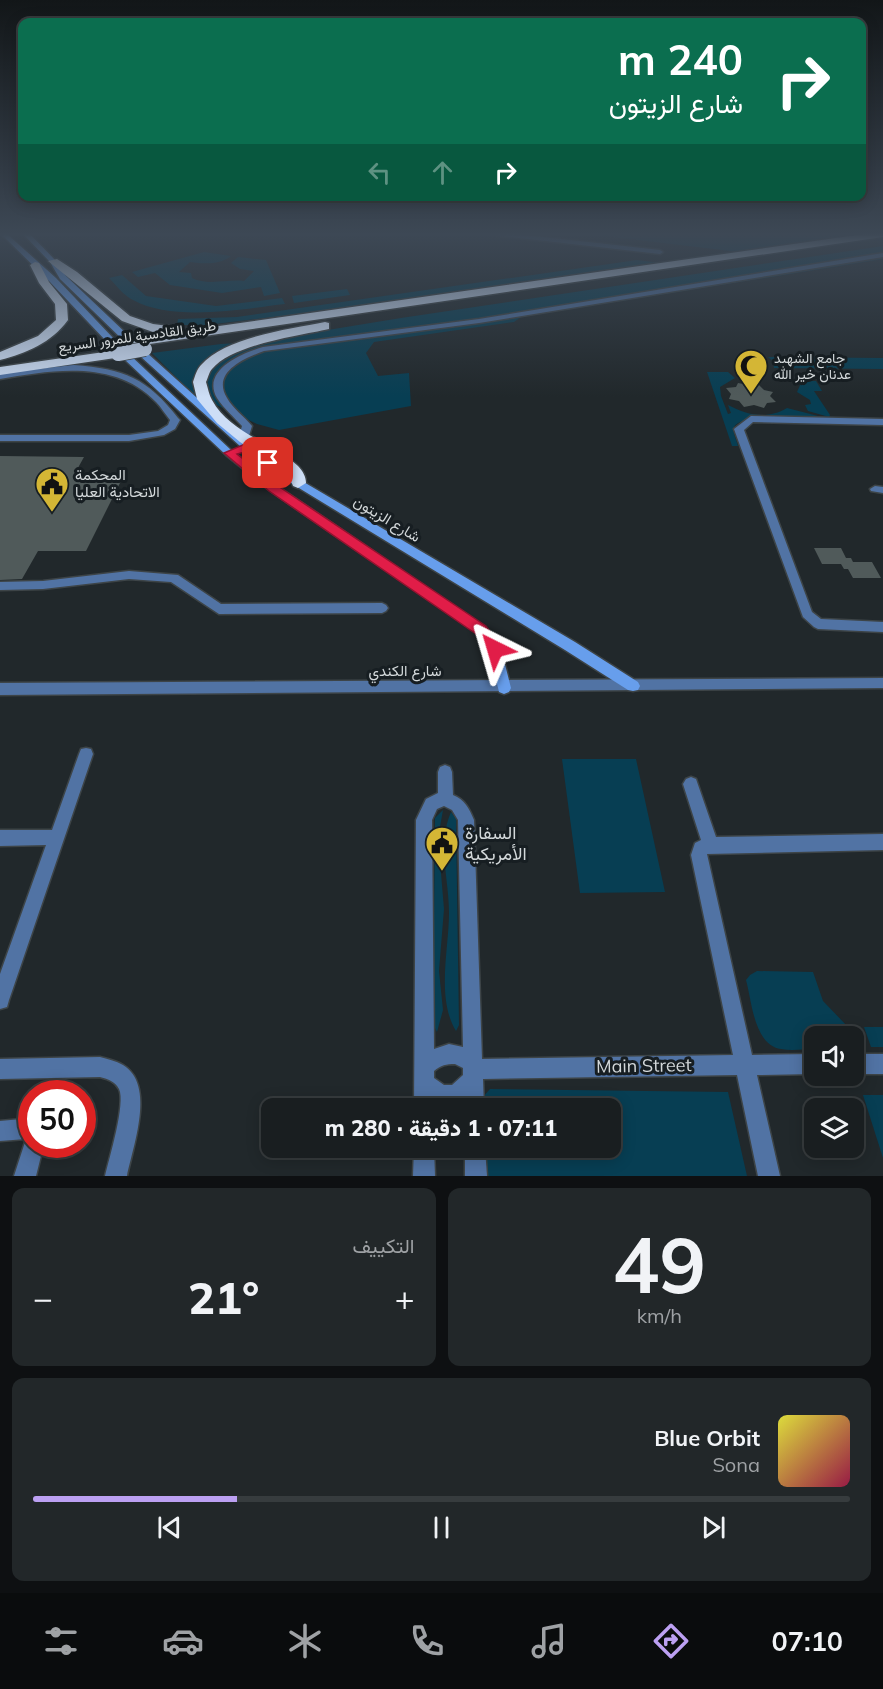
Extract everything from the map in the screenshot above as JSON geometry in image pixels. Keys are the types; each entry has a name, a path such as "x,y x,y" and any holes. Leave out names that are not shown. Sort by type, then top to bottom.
{"highway":[{"path":"0,356 35,343 57,328 62,320 61,304 48,288"},
{"path":"89,288 116,314 139,324 184,330 231,328"},
{"name":"طريق القادسية للمرور السريع","path":"0,371 231,328 509,288"},
{"name":"طريق القادسية للمرور السريع","path":"138,346 325,326 581,288"},
{"path":"298,483 298,477 293,470 248,442 229,425 202,396 201,381 209,365 218,357 241,346 325,326"},
{"name":"طريق القادسية للمرور السريع","path":"0,361 117,350"}],"main road":[{"path":"60,288 117,350 229,453 273,489 481,630 495,649 504,687"},
{"path":"75,288 248,442 229,453"},
{"name":"شارع الزيتون","path":"298,483 570,645 633,686"}],"street":[{"path":"248,442 248,426 220,395 218,386 220,377 226,369 236,361 263,349 479,321 682,288"},
{"path":"0,376 57,368 106,370 144,387 155,396 175,420 172,427 161,434 129,438 0,438"},
{"path":"883,422 752,419 739,429 807,614 818,624 883,627"},
{"path":"0,586 43,585 129,575 174,578 219,609 382,608"},
{"name":"شارع الكندي","path":"0,689 883,683"},
{"path":"0,1000 86,753"},
{"path":"446,772 446,799"},
{"path":"691,784 711,845"},
{"path":"424,1098 424,820 426,811 432,803 446,799 456,802 463,809 466,820 474,1098"},
{"path":"0,838 57,837"},
{"path":"769,1176 699,855 701,848 711,845 883,842"},
{"path":"424,1074 443,1054 454,1053 473,1070"},
{"name":"Main Street","path":"473,1070 804,1064"},
{"path":"864,1064 883,1064"},
{"path":"0,1069 100,1067 117,1072 129,1085 131,1107 116,1176"},
{"path":"424,1074 440,1095 450,1096 460,1093 473,1070"},
{"path":"0,1131 18,1129"},
{"path":"25,1176 30,1158"},
{"path":"424,1158 424,1176"},
{"path":"475,1158 476,1176"}],"shaded area":[{"path":"118,288 137,288 146,296 216,306 282,298 285,304 229,311 187,312 149,307 126,296"},
{"path":"189,288 255,288 222,293"},
{"path":"261,288 278,288 280,293 264,296"},
{"path":"441,288 489,288 206,325 177,325 178,319 237,317"},
{"path":"603,288 703,288 521,317 514,322 374,342 366,353 378,376 409,373 411,406 279,430 257,424 193,394 152,353 254,342"},
{"path":"347,289 350,295 294,303 292,296"},
{"path":"768,357 883,358 883,369 774,368 773,361"},
{"path":"707,372 728,372 735,378 720,387 728,414 731,413 728,405 757,415 772,414 787,408 823,419 775,417 749,419 739,422 734,427 738,446 732,446"},
{"path":"802,381 816,381 822,391 814,391 830,415 829,417 808,411 805,405 811,404 810,400 797,392"},
{"path":"562,759 636,759 665,892 580,893"},
{"path":"443,810 438,838 444,909 439,971 443,1010 437,1032 433,1024 435,818"},
{"path":"451,812 456,819 459,1025 456,1031 446,1004 445,989 449,900 444,849"},
{"path":"757,971 813,972 823,1001 847,1026 804,1026 804,1050 785,1050 772,1046 765,1040 756,1021 746,980"},
{"path":"864,1027 883,1027 883,1047 871,1047"},
{"path":"490,1089 728,1092 747,1176 486,1176 485,1158 621,1158 621,1098 482,1098"},
{"path":"863,1095 883,1095 883,1158 864,1098"}],"building":[{"name":"جامع الشهيد عدنان خير الله","path":"738,383 758,384 764,390 773,392 770,396 776,402 767,403 764,408 754,405 744,407 739,401 729,399 731,394 726,388 736,387"},
{"name":"المحكمة الاتحادية العليا","path":"0,456 84,457 74,475 124,475 86,551 38,551 22,579 0,580"},
{"path":"814,548 841,548 846,558 851,558 853,562 872,562 881,578 853,578 848,569 844,569 841,564 822,564"}],"place":[{"name":"جامع الشهيد عدنان خير الله","path":"751,395"},
{"name":"المحكمة الاتحادية العليا","path":"52,513"},
{"name":"السفارة الأمريكية","path":"442,872"}],"route":[{"path":"268,463 245,447 229,453 273,489 481,630 495,649"}]}
